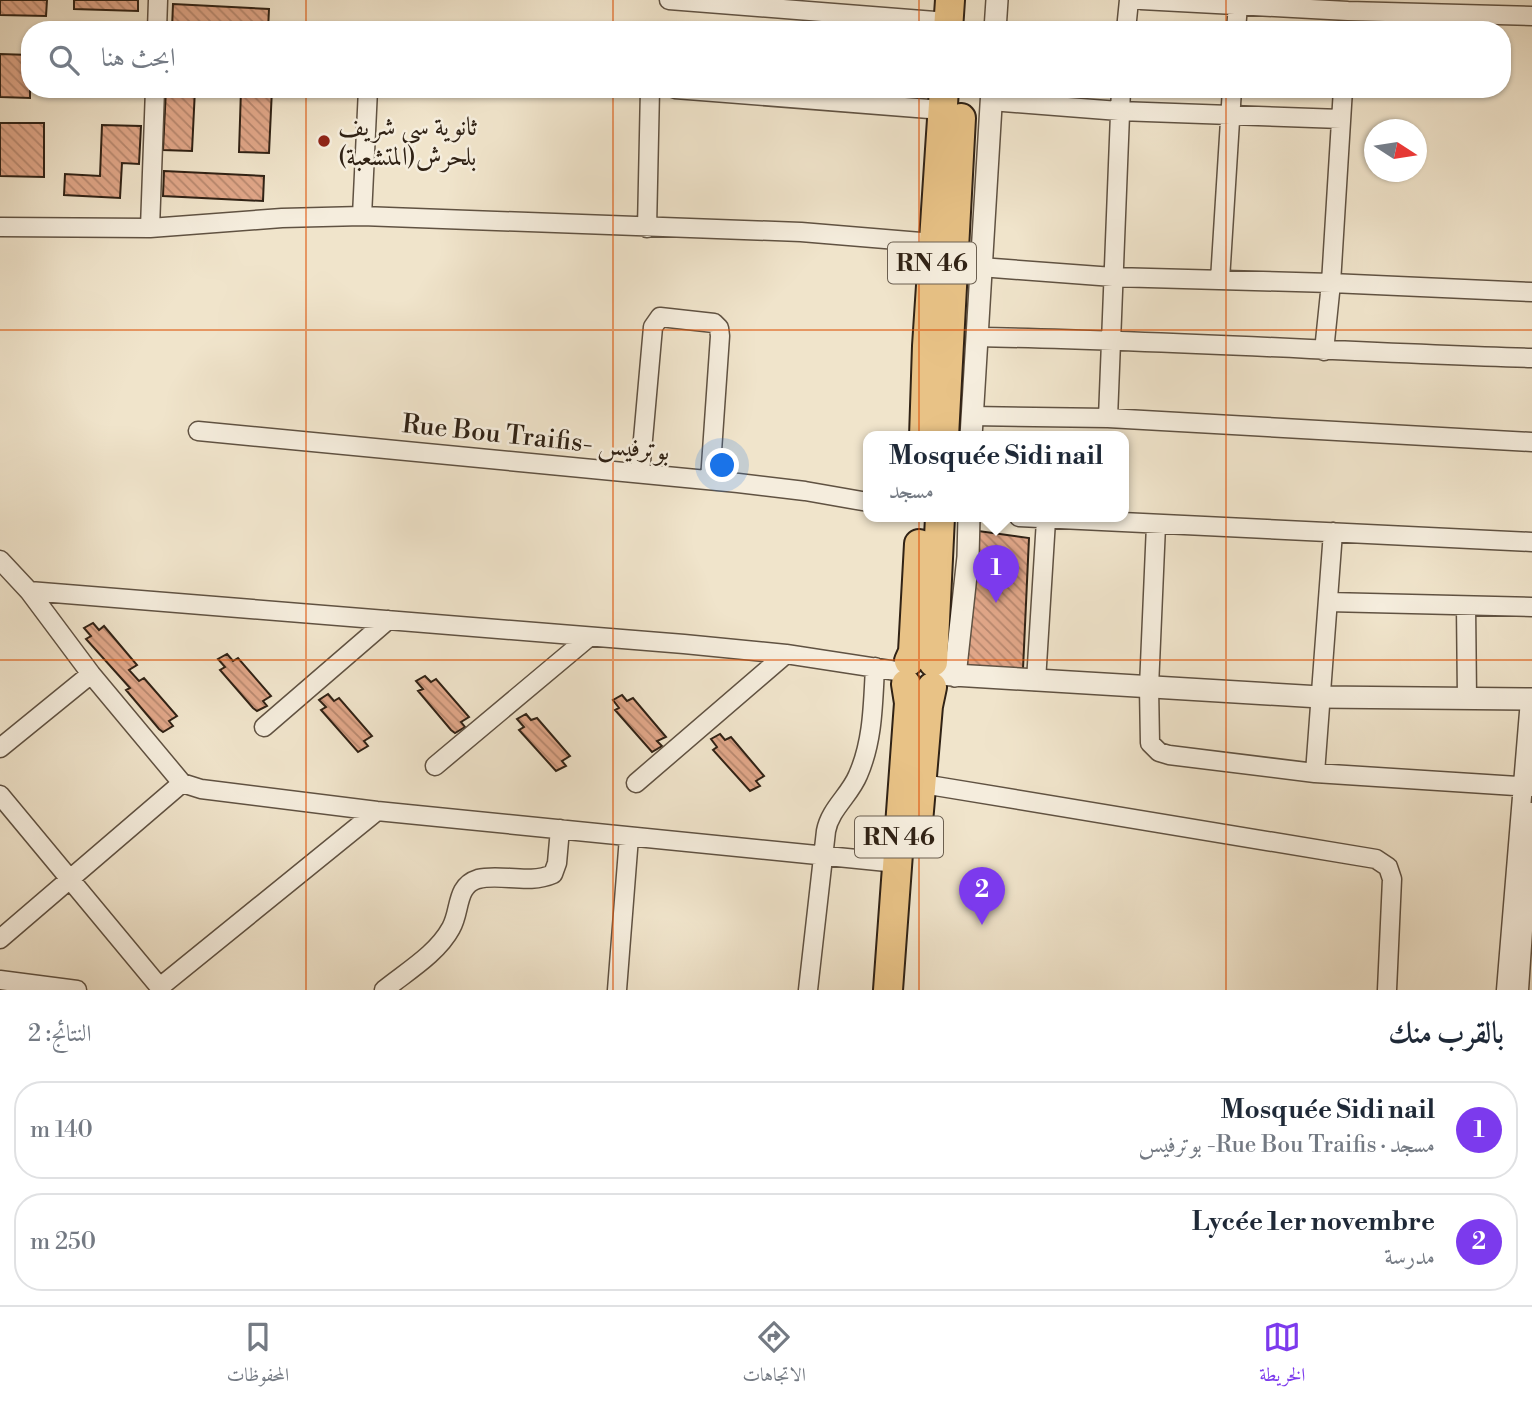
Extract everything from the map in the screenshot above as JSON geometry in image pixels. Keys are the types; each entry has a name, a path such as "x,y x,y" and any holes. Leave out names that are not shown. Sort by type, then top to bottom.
{"highway":[{"path":"953,20 967,0"},
{"name":"RN 46","path":"944,431 962,98"},
{"name":"RN 46","path":"924,431 943,99"},
{"name":"RN 46","path":"921,522 913,652 925,674"},
{"name":"RN 46","path":"906,990 928,706 925,674 940,522"},
{"name":"RN 46","path":"888,990 909,703 925,674"}],"street":[{"path":"157,21 158,0"},
{"path":"669,0 804,5 953,20"},
{"path":"996,21 997,0"},
{"path":"1127,21 1129,0"},
{"path":"1141,0 1238,5 1348,5 1532,16"},
{"path":"1237,21 1238,5"},
{"path":"150,228 155,98"},
{"path":"362,216 368,98"},
{"path":"647,228 650,98"},
{"path":"916,98 943,99"},
{"path":"992,98 971,426 1108,418 1532,442"},
{"path":"1016,98 1119,111 1341,119"},
{"path":"1108,418 1120,98"},
{"path":"1220,280 1232,98"},
{"path":"1324,352 1342,98"},
{"path":"0,227 150,228 282,218 362,216 801,232 933,243"},
{"path":"980,267 1113,277 1532,292"},
{"path":"640,474 653,327 660,317 714,323 719,328 710,480"},
{"path":"976,337 1112,340 1324,352 1532,358"},
{"name":"Rue Bou Traifis- بوترفيس","path":"198,431 710,480 863,501"},
{"path":"925,674 967,569 970,522"},
{"path":"1037,681 1046,522"},
{"path":"1090,522 1532,542"},
{"path":"1156,525 1149,687 1150,743 1159,752 1315,773 1528,787"},
{"path":"1315,773 1334,533"},
{"path":"0,560 29,592 91,674 182,783 201,789 377,811 897,863"},
{"path":"29,592 786,654 925,674 1321,697 1531,696 1519,986"},
{"path":"1328,602 1532,607"},
{"path":"1466,606 1467,698"},
{"path":"264,727 388,620"},
{"path":"435,766 589,636"},
{"path":"636,783 786,654"},
{"path":"808,990 822,854 830,815 857,778 867,751 875,667"},
{"path":"0,748 91,674"},
{"path":"0,939 182,783"},
{"path":"923,784 1376,859 1388,867 1392,879 1387,990"},
{"path":"0,795 161,988 377,811"},
{"path":"384,990 439,945 452,926 460,894 466,886 479,879 541,879 553,874 557,863 560,829"},
{"path":"617,990 629,837"},
{"path":"0,980 77,990"}],"building":[{"path":"0,0 47,0 46,16 0,15"},
{"path":"74,0 138,0 138,11 74,9"},
{"path":"173,4 269,9 268,21 172,21"},
{"path":"0,54 21,55 21,98 0,97"},
{"path":"166,98 195,98 192,151 163,150"},
{"path":"241,98 272,98 269,153 239,152"},
{"path":"0,123 44,123 44,177 0,176"},
{"path":"102,125 141,126 139,164 122,163 120,198 64,195 65,174 100,176"},
{"path":"164,171 264,176 263,201 163,196"},
{"path":"971,530 1029,538 1023,669 962,667"},
{"path":"93,623 99,630 104,626 137,665 129,670 139,681 144,678 177,716 169,721 173,726 163,732 159,729 126,690 130,688 86,639 91,636 84,628"},
{"path":"227,654 233,661 238,658 271,696 263,701 267,706 257,711 253,708 220,670 225,667 218,659"},
{"path":"425,676 431,682 436,679 469,717 461,722 465,727 455,733 451,730 418,691 423,689 416,681"},
{"path":"328,694 334,701 339,698 372,736 364,741 368,746 358,752 321,710 326,707 319,700"},
{"path":"622,695 627,701 633,698 666,737 657,741 662,746 652,752 615,710 619,708 613,700"},
{"path":"526,714 531,720 537,718 570,756 562,761 566,766 556,771 519,730 524,727 517,719"},
{"path":"720,734 725,740 731,737 764,776 756,781 760,786 750,791 713,750 717,747 711,739"}],"place":[{"name":"ثانوية سي شريف بلحرش(المتشعبة)","path":"324,141"},
{"name":"Mosquée Sidi nail","path":"996,603"},
{"name":"Lycée 1er novembre","path":"982,925"}]}
